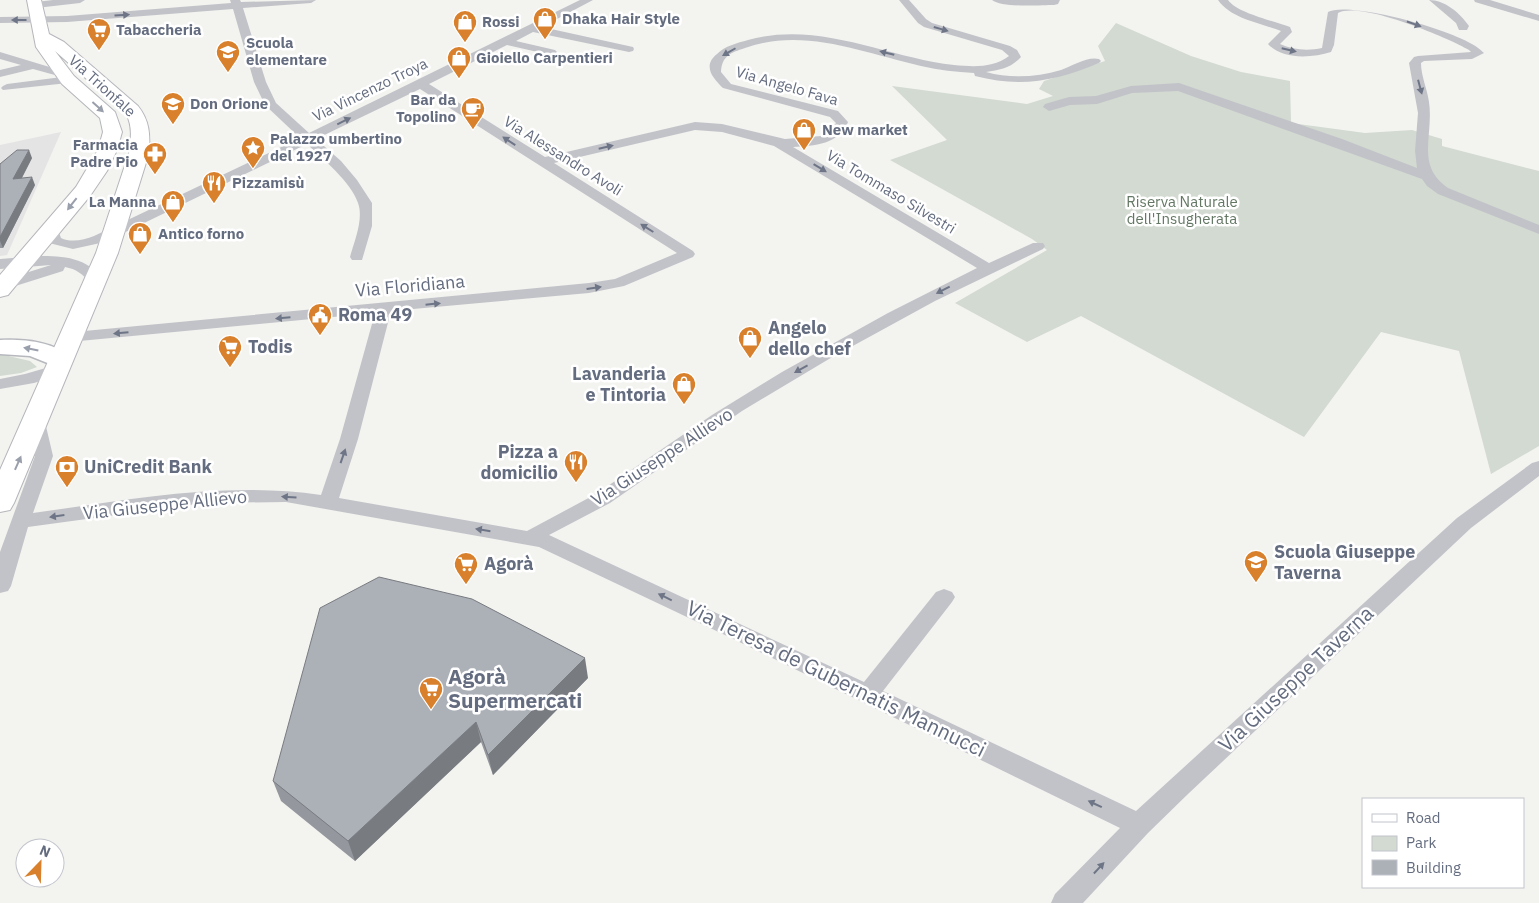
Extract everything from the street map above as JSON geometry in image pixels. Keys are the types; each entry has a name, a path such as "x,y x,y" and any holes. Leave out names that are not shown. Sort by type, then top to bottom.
{"main road":[{"name":"Via Trionfale","path":"6,275 52,230 98,170 109,149 112,135 112,124 109,116 65,77 44,47 37,15"},
{"name":"Via Trionfale","path":"10,512 36,422 70,337 107,253 139,153 141,138 139,121 132,110 55,43 37,15"},
{"path":"0,347 34,350 48,354 58,366"}],"street":[{"path":"37,15 80,0"},
{"path":"0,20 37,15 311,0"},
{"name":"Via Vincenzo Troya","path":"112,234 421,84 588,0"},
{"name":"Via Angelo Fava","path":"541,162 696,126 722,128 778,143 805,143 819,140 838,131 842,127 842,122 838,116 822,110 725,85 716,76 714,70 716,61 730,50 746,44 772,39 819,38 946,68 968,71 984,71 999,68 1013,60 1014,55 1010,50 1002,46 924,23 904,0"},
{"path":"997,0 1041,3 1052,3 1055,0"},
{"path":"1223,0 1230,8 1286,29 1287,32 1273,44 1298,52 1326,50 1329,45 1333,12 1336,9 1348,8 1365,9 1392,16 1454,38 1476,48 1478,53 1472,56 1429,57 1416,61 1415,69 1424,102 1424,175 1429,182 1443,191 1539,230"},
{"path":"1434,0 1460,21 1464,26 1463,28"},
{"path":"1479,0 1539,18"},
{"path":"236,3 267,99 275,110 336,164 352,183 364,203 366,211 365,226 357,257"},
{"path":"530,28 629,49"},
{"path":"504,41 552,52"},
{"path":"0,55 33,64 65,77"},
{"path":"968,71 1005,80 1032,80 1048,77 1095,61"},
{"path":"33,64 0,74 4,89 65,77"},
{"name":"Via Alessandro Avoli","path":"421,84 688,254"},
{"path":"1049,107 1069,101 1097,100 1131,90 1179,87 1271,118 1424,175"},
{"name":"Via Tommaso Silvestri","path":"778,143 987,268"},
{"path":"52,230 56,241 68,245 93,241 112,234"},
{"name":"Via Giuseppe Allievo","path":"10,512 214,497 286,496 531,538 550,524 602,499 753,397 925,299 987,268 1038,246"},
{"name":"Via Floridiana","path":"70,337 384,309 598,287 619,282 688,254"},
{"path":"6,275 49,261 76,264 91,272 95,280"},
{"path":"6,275 35,274 76,264"},
{"path":"328,502 349,439 384,309"},
{"path":"0,384 28,380 58,366"},
{"name":"Via Giuseppe Taverna","path":"1065,903 1139,825 1464,523 1539,468"},
{"name":"Via Trionfale","path":"0,586 10,512"},
{"name":"Via Teresa de Gubernatis Mannucci","path":"531,538 566,549 1139,825"},
{"path":"868,694 944,597"}],"shaded area":[{"path":"61,132 7,255 0,256 0,145"}],"green space":[{"name":"Riserva Naturale dell'Insugherata","path":"1116,23 1191,56 1241,72 1290,81 1291,123 1365,133 1412,130 1442,139 1442,146 1539,171 1539,446 1491,474 1459,351 1381,332 1304,437 1081,316 1027,342 955,303 1047,250 1032,239 890,160 947,140 892,86 1027,104 1053,96 1039,89 1044,81 1105,61 1098,46"},
{"path":"0,354 30,361 37,367 21,373 0,376"}],"building":[{"path":"17,150 29,150 13,179 32,177 0,237 0,164"},
{"name":"Agorà Supermercati","path":"379,577 472,599 585,658 488,755 476,722 348,841 273,781 320,608"}],"place":[{"name":"Dhaka Hair Style","path":"545,40"},
{"name":"Rossi","path":"465,43"},
{"name":"Tabaccheria","path":"99,51"},
{"name":"Scuola elementare","path":"228,73"},
{"name":"Gioiello Carpentieri","path":"459,79"},
{"name":"Don Orione","path":"173,125"},
{"name":"Bar da Topolino","path":"473,130"},
{"name":"New market","path":"804,151"},
{"name":"Palazzo umbertino del 1927","path":"253,169"},
{"name":"Farmacia Padre Pio","path":"155,175"},
{"name":"Pizzamisù","path":"214,204"},
{"name":"La Manna","path":"173,223"},
{"name":"Antico forno","path":"140,255"},
{"name":"Roma 49","path":"320,336"},
{"name":"Angelo dello chef","path":"750,359"},
{"name":"Todis","path":"230,368"},
{"name":"Lavanderia e Tintoria","path":"684,405"},
{"name":"Pizza a domicilio","path":"576,483"},
{"name":"UniCredit Bank","path":"67,488"},
{"name":"Scuola Giuseppe Taverna","path":"1256,583"},
{"name":"Agorà","path":"466,585"},
{"name":"Agorà Supermercati","path":"431,710"}]}
